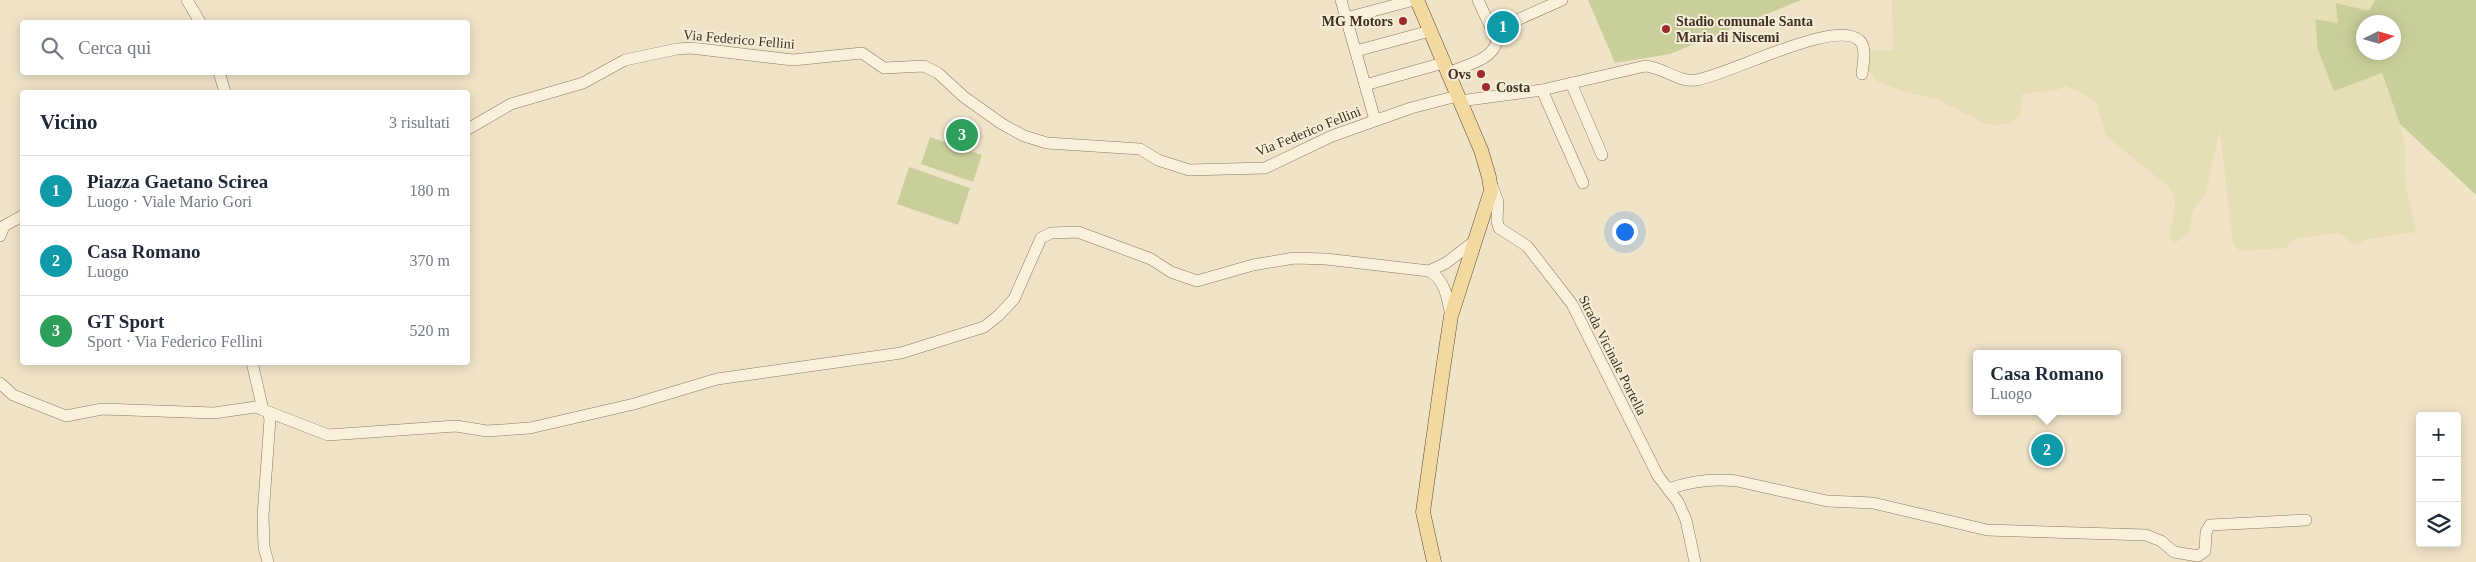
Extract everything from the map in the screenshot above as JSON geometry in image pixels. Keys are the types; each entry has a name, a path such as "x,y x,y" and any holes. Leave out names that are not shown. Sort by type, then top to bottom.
{"main road":[{"path":"1415,0 1480,150 1489,177 1490,199 1451,316 1422,512 1434,562"}],"street":[{"path":"187,0 199,20"},
{"path":"1341,0 1375,120"},
{"path":"1346,18 1415,0"},
{"path":"1365,85 1446,68 1490,55 1497,41 1478,0"},
{"path":"1492,31 1562,0"},
{"path":"1356,51 1430,31"},
{"name":"Via Federico Fellini","path":"470,127 511,104 583,83 625,60 677,49 691,48 792,60 862,54 884,68 924,66 938,74 964,97 1002,124 1024,136 1047,143 1140,149 1158,160 1189,170 1265,168 1332,136 1375,120 1459,98 1542,90 1645,66 1654,67 1687,80 1711,77 1794,45 1842,34 1852,35 1861,41 1864,50 1862,74"},
{"path":"220,75 224,90"},
{"path":"1571,83 1602,156"},
{"path":"1542,90 1583,183"},
{"name":"Strada Vicinale Portella","path":"1489,177 1498,202 1497,221 1499,228 1527,246 1572,304 1658,476 1686,520 1695,562"},
{"path":"0,236 4,226 20,217"},
{"path":"0,383 13,396 66,416 102,409 214,414 256,407 328,435 456,426 487,432 530,428 634,404 717,379 900,353 984,327 998,316 1014,299 1021,287 1038,243 1051,233 1078,232 1151,259 1171,272 1197,281 1260,264 1294,258 1326,259 1429,271 1446,263 1476,240"},
{"path":"1429,271 1440,281 1451,316"},
{"path":"253,365 270,419 263,516 264,547 268,562"},
{"path":"1668,490 1696,481 1737,481 1827,501 1873,503 1987,530 2146,535 2161,541 2174,552 2198,556 2205,551 2206,532 2210,526 2306,520"}],"shaded area":[{"path":"1892,0 2375,0 2369,11 2338,23 2315,19 2356,51 2356,60 2367,60 2382,72 2400,124 2405,146 2405,182 2416,232 2367,239 2355,245 2339,233 2297,238 2285,248 2240,251 2233,244 2220,131 2206,192 2193,210 2189,234 2175,243 2169,237 2175,208 2174,197 2170,188 2106,136 2096,102 2065,86 2056,90 2022,94 2020,116 2008,124 1986,124 1936,99 1905,92 1878,82 1868,70 1869,51 1893,50"}],"green space":[{"name":"Stadio comunale Santa Maria di Niscemi","path":"1588,0 1801,0 1670,54 1615,63"},
{"path":"2375,0 2476,0 2476,195 2400,124 2382,73 2334,91 2318,50 2315,19 2338,23 2336,3 2369,11"},
{"path":"930,137 982,155 973,182 921,164"},
{"path":"909,167 970,188 958,225 897,204"}],"place":[{"name":"MG Motors","path":"1403,21"},
{"name":"Piazza Gaetano Scirea","path":"1503,27"},
{"name":"Stadio comunale Santa Maria di Niscemi","path":"1666,29"},
{"name":"Ovs","path":"1481,74"},
{"name":"Costa","path":"1486,87"},
{"name":"GT Sport","path":"962,135"},
{"name":"Casa Romano","path":"2047,450"}]}
